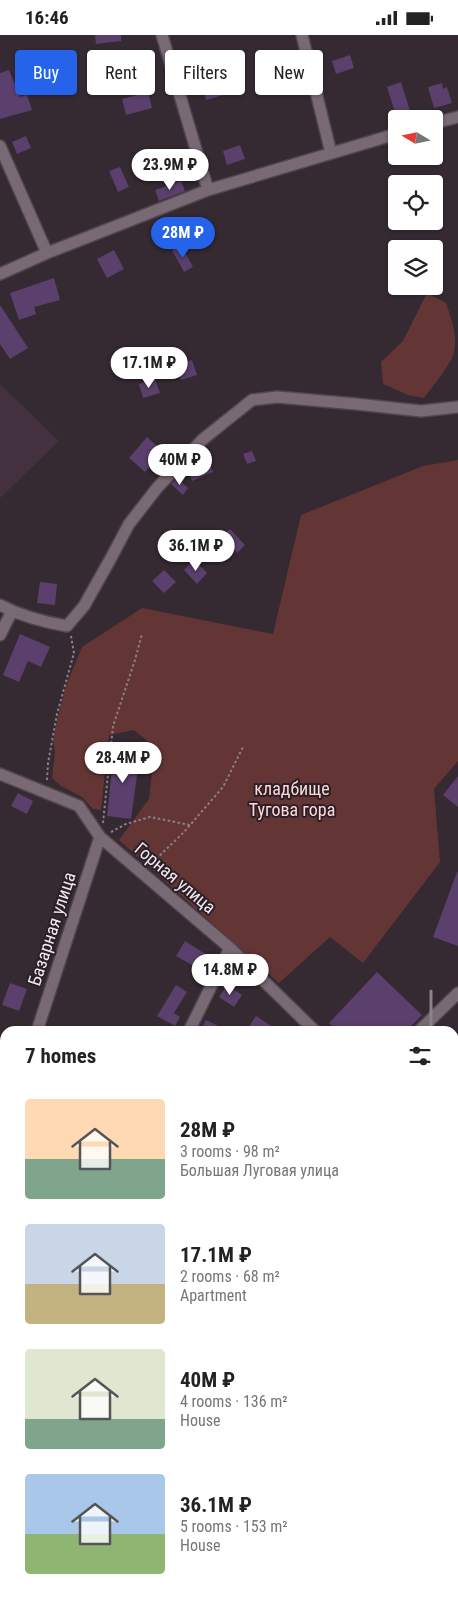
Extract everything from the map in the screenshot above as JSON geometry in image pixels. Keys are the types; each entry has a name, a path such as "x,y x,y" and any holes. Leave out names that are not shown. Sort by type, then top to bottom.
{"street":[{"path":"162,35 208,190"},
{"path":"302,35 331,153"},
{"path":"443,121 458,117"},
{"path":"0,274 47,253 208,190 388,136"},
{"path":"0,146 47,253"},
{"path":"0,605 40,621 67,626 84,606 129,524 157,489 202,440 252,401 276,397 421,411 458,407"},
{"path":"0,635 12,611"},
{"name":"Горная улица","path":"0,773 79,806 100,837 230,948 310,1026"},
{"name":"Базарная улица","path":"39,1026 100,837"},
{"path":"191,1026 230,948"},
{"path":"424,1026 458,993"}],"path":[{"path":"47,793 48,763 56,714 74,653 70,628 67,626"},
{"path":"100,837 104,819 113,726 142,634"},
{"path":"143,874 223,787 243,747"},
{"path":"100,837 126,824 150,817 190,825"}],"shaded area":[{"path":"0,384 59,441 0,498"}],"green space":[{"path":"426,295 431,295 446,303 453,327 454,352 441,376 424,398 408,395 383,384 381,362 403,341"},
{"name":"кладбище Тугова гора","path":"458,460 458,761 434,789 440,862 363,963 330,937 279,983 119,840 149,799 155,747 134,730 109,735 101,810 93,809 82,797 61,786 52,778 55,752 53,741 67,683 82,647 142,608 273,634 301,515 423,466"}],"building":[{"path":"95,35 121,35 121,41 96,44"},
{"path":"350,55 354,68 336,74 332,61"},
{"path":"9,70 15,85 15,95 19,95 20,97 27,95 32,110 0,119 0,73"},
{"path":"401,82 410,110 394,110 387,87"},
{"path":"442,83 443,89 447,87 452,103 434,108 428,87"},
{"path":"137,95 149,95 152,108 126,115 122,99"},
{"path":"205,95 224,95 206,100"},
{"path":"26,136 31,148 17,154 12,142"},
{"path":"240,145 245,159 227,165 223,151"},
{"path":"120,167 129,187 118,192 109,171"},
{"path":"181,181 185,191 159,201 155,190"},
{"path":"181,245 193,267 184,272 172,250"},
{"path":"114,250 124,269 107,278 97,259"},
{"path":"54,278 60,300 34,307 36,314 19,320 10,293"},
{"path":"0,305 28,348 10,359 0,344"},
{"path":"192,360 197,375 181,380 176,365"},
{"path":"155,379 160,393 143,398 139,384"},
{"path":"147,437 157,446 154,449 160,455 145,472 129,458"},
{"path":"252,451 256,461 247,464 243,454"},
{"path":"207,458 213,472 192,481 187,467"},
{"path":"177,478 188,488 183,495 171,484"},
{"path":"230,529 245,545 237,553 222,536"},
{"path":"194,560 207,573 197,584 184,570"},
{"path":"164,570 176,582 164,593 152,581"},
{"path":"40,582 57,584 55,605 37,603"},
{"path":"20,634 50,647 41,667 28,661 19,682 3,675"},
{"path":"129,746 134,750 135,760 139,761 131,819 107,816 113,759 116,759 120,748"},
{"path":"458,776 458,807 443,795"},
{"path":"18,793 33,801 27,814 11,806"},
{"path":"458,872 458,946 433,937"},
{"path":"185,941 207,955 199,969 176,956"},
{"path":"377,972 422,1015 411,1026 332,1026 329,1023"},
{"path":"10,983 27,989 19,1011 2,1005"},
{"path":"176,985 187,992 174,1013 180,1017 175,1026 157,1016"},
{"path":"227,985 242,995 234,1007 219,997"},
{"path":"256,1016 271,1026 249,1026"},
{"path":"206,1020 219,1026 203,1026"}],"railway":[{"path":"431,991 431,1026"}]}
